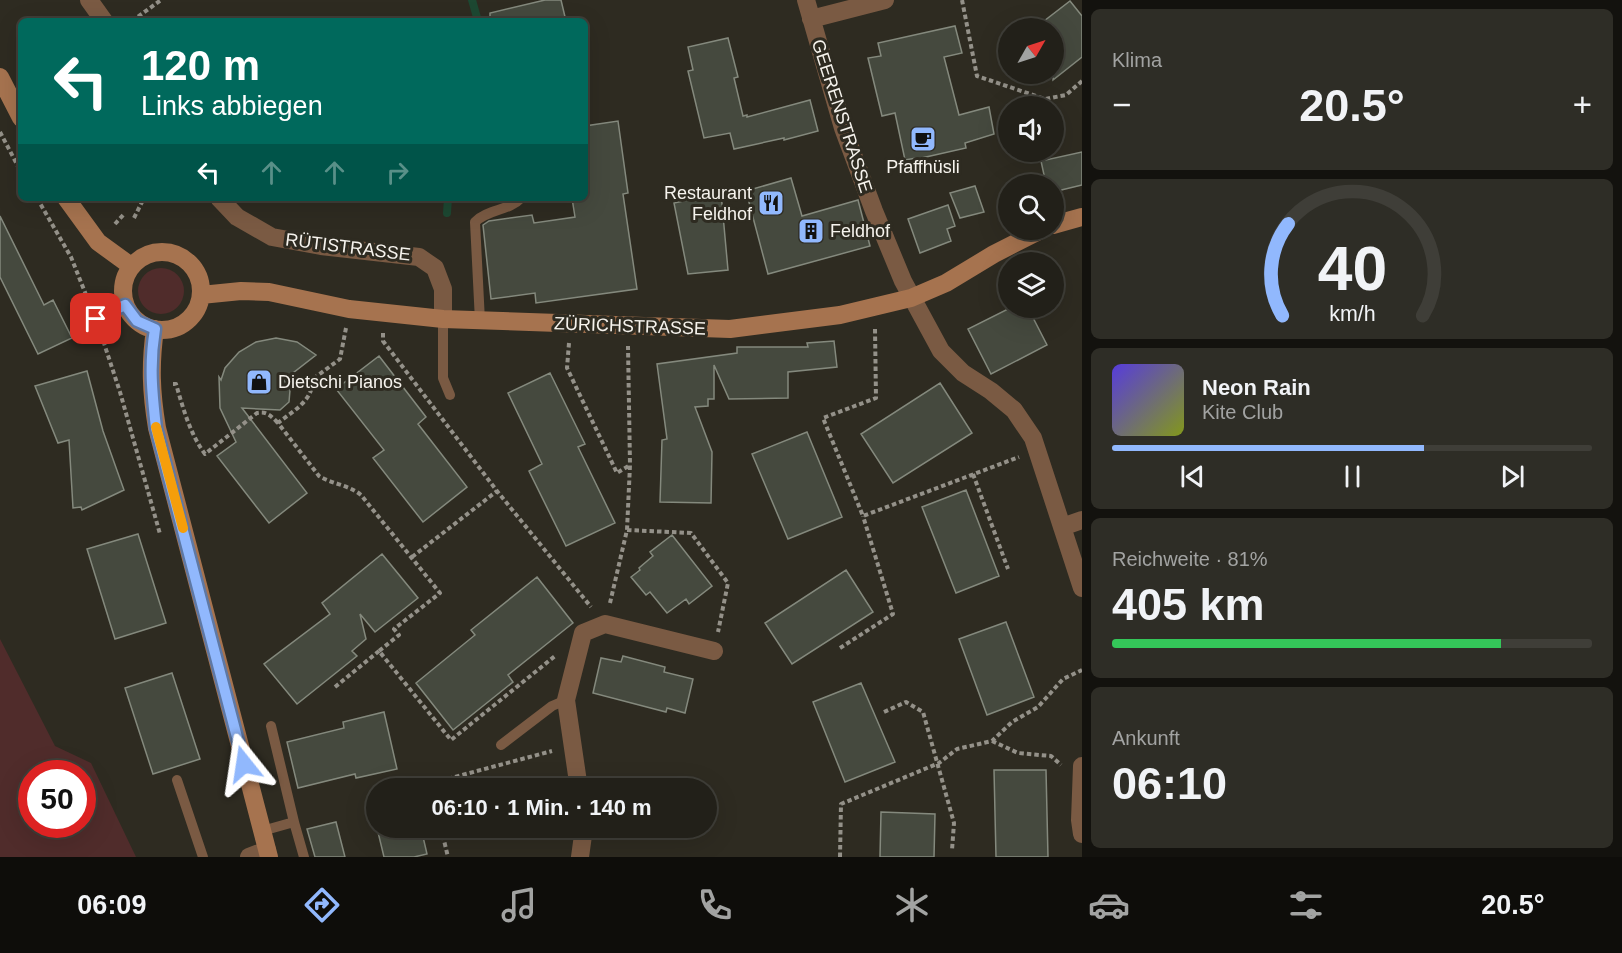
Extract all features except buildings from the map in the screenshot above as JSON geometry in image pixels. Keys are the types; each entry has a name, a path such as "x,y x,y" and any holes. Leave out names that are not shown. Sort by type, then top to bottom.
{"main road":[{"path":"0,77 18,112"},
{"path":"68,201 98,242 131,267"},
{"path":"1064,222 1082,217"},
{"name":"ZÜRICHSTRASSE","path":"201,294 241,291 269,292 349,309 443,319 730,329 840,315 911,297 946,284 1021,240"},
{"path":"164,252 176,254 195,270 200,282 201,294 193,314 185,322 165,330 155,329 137,321 125,305 123,285 131,267 140,258 152,253 164,252"},
{"path":"155,329 151,355 151,388 156,428 268,853"}],"street":[{"path":"89,0 102,18"},
{"name":"GEERENSTRASSE","path":"807,0 843,128 889,250 911,297 941,351 963,373 991,391 1014,410 1033,438 1082,588"},
{"path":"812,18 885,0"},
{"name":"RÜTISTRASSE","path":"222,201 237,217 272,237 321,246 419,257 435,268 443,289 443,319"},
{"path":"1062,527 1082,520"},
{"path":"577,778 566,700 583,633 605,624 714,651"},
{"path":"1081,773 1082,834"},
{"path":"580,857 583,838"},
{"path":"249,857 268,853"}],"lane":[{"path":"480,321 475,222 483,214 512,206 518,201"},
{"path":"96,319 125,305"},
{"path":"443,319 443,378 450,395"},
{"path":"501,745 552,706 566,700"},
{"path":"271,726 304,857"},
{"path":"177,780 202,857"},
{"path":"262,831 294,822"}],"path":[{"path":"136,18 161,0"},
{"path":"962,0 976,76 1045,99 1066,95 1082,81"},
{"path":"0,132 18,166"},
{"path":"39,201 74,266 96,319 120,392 162,539"},
{"path":"134,218 142,201"},
{"path":"115,224 125,213"},
{"path":"74,266 82,258"},
{"path":"278,423 306,400 313,389 313,379 340,359 347,323"},
{"path":"384,329 383,341 497,492 605,624"},
{"path":"840,648 893,615 862,516 823,418 876,398 876,329"},
{"path":"569,337 567,368 617,473 630,465"},
{"path":"605,624 627,530 630,465 628,339"},
{"path":"176,384 197,444 205,454 257,413 270,414 319,476 354,489 361,495 440,593 394,629 399,635 335,687"},
{"path":"120,392 126,391"},
{"path":"862,516 1037,450"},
{"path":"973,474 1008,570"},
{"path":"412,557 497,492"},
{"path":"627,530 691,533 728,583 714,651"},
{"path":"379,651 451,740 583,633"},
{"path":"840,857 841,804 939,763 957,748 992,741 1012,722 1038,707 1063,679 1082,670"},
{"path":"884,712 906,702 923,712 954,823 952,850"},
{"path":"992,741 1018,753 1051,756 1068,772 1081,773"},
{"path":"451,778 573,746"},
{"path":"443,838 448,857"}],"shaded area":[{"path":"161,268 177,275 184,291 177,307 161,314 145,307 138,291 145,275"},
{"path":"0,639 55,746 85,760 18,760 18,838 96,838 96,773 136,857 0,857"}],"waterway":[{"path":"472,0 477,18"},
{"path":"447,213 448,201"}],"slow traffic":[{"path":"156,427 183,528"}],"place":[{"name":"Pfaffhüsli","path":"923,139"},
{"name":"Restaurant Feldhof","path":"771,203"},
{"name":"Feldhof","path":"811,231"},
{"name":"Dietschi Pianos","path":"259,382"}],"route":[{"path":"96,319 125,305 137,321 155,329 151,355 151,388 156,428 244,764"}]}
